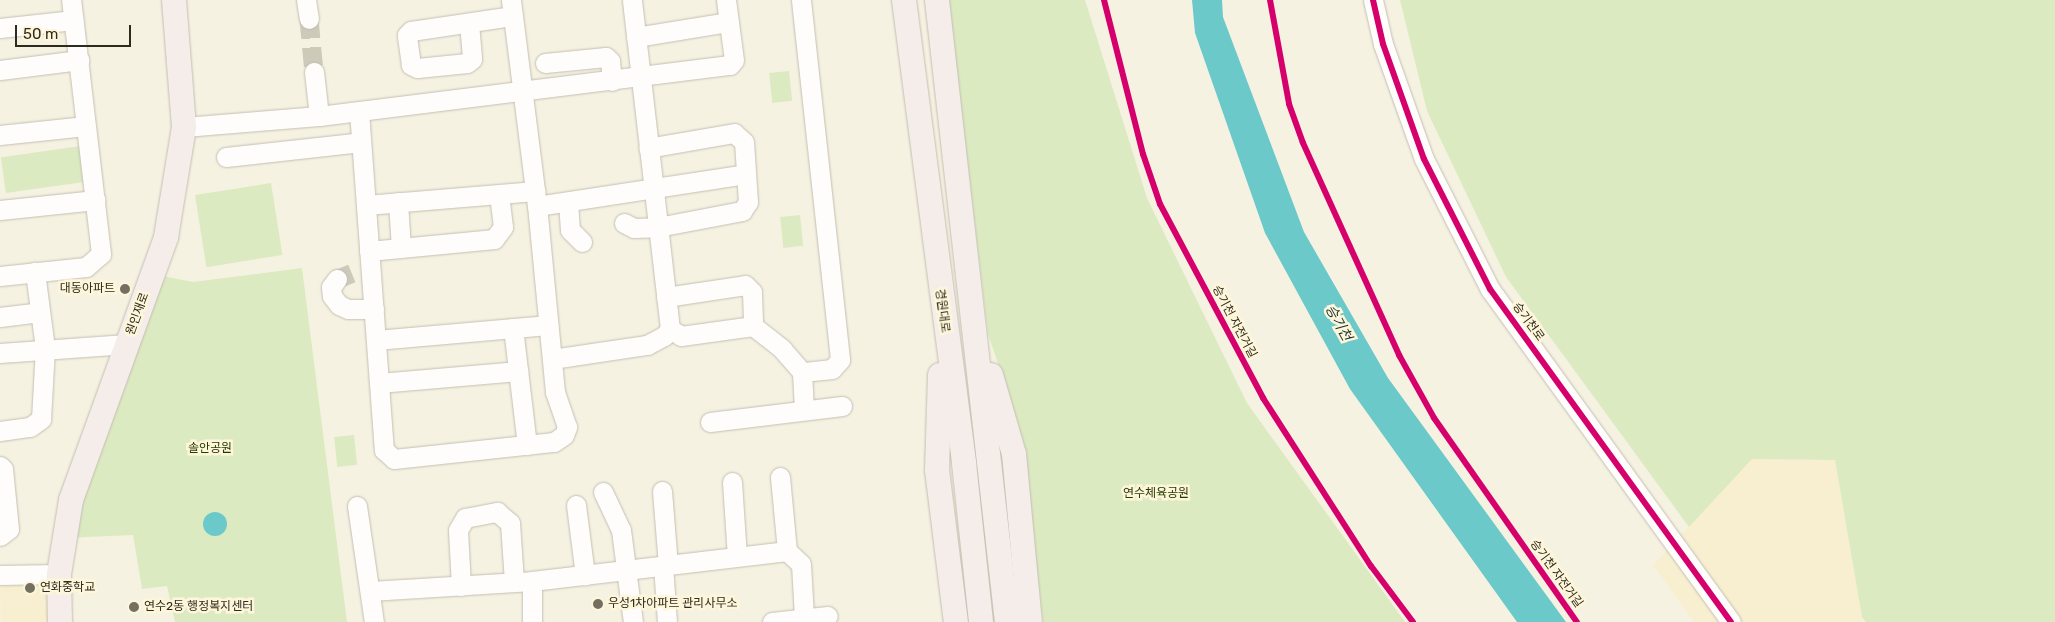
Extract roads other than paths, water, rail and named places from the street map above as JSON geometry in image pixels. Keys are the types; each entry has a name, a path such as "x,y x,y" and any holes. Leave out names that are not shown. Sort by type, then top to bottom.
{"main road":[{"name":"원인재로","path":"60,622 59,574 71,500 166,237 184,127 174,0"},
{"name":"경원대로","path":"904,0 942,311 964,463 981,622"},
{"path":"937,0 1007,622"},
{"path":"970,305 1014,454 1030,622"},
{"path":"942,311 937,470 956,622"}],"street":[{"path":"0,276 86,267 95,262 102,254 71,0"},
{"path":"306,0 309,19"},
{"path":"552,359 647,345 664,336 670,328 632,0"},
{"path":"184,127 319,116 640,78 730,65 734,60 726,0"},
{"path":"801,0 840,360 832,369 802,372"},
{"name":"승기천로","path":"1372,0 1383,44 1424,159 1490,289 1731,622"},
{"path":"358,111 384,450 394,459 554,442 564,435 567,427 555,392 536,198 512,8 469,22"},
{"path":"0,28 74,20"},
{"path":"636,36 729,22"},
{"path":"545,63 606,57 610,61 612,81"},
{"path":"0,70 78,60"},
{"path":"314,72 319,116"},
{"path":"0,134 86,126"},
{"path":"624,223 634,228 658,227 742,211 748,202 744,142 734,133 648,148"},
{"path":"226,157 361,142"},
{"path":"366,205 499,194 568,202 746,174"},
{"path":"369,251 494,238 503,228 499,194"},
{"path":"0,210 95,200"},
{"path":"398,202 401,248"},
{"path":"568,202 570,230 582,242"},
{"path":"0,431 30,427 41,419 45,348 35,272"},
{"path":"337,279 331,287 332,296 339,305 348,309 374,309"},
{"path":"666,297 745,286 752,292 753,326"},
{"path":"0,317 40,312"},
{"path":"376,340 548,325"},
{"path":"670,328 681,336 753,326 782,349 802,372 804,410"},
{"path":"513,328 527,445"},
{"path":"0,352 127,344"},
{"path":"379,383 518,371"},
{"path":"710,422 842,406"},
{"path":"0,466 3,469 3,498 9,529 0,536"},
{"path":"780,478 788,551 801,564 804,617"},
{"path":"732,482 737,557"},
{"path":"662,491 667,622"},
{"path":"603,492 621,530 632,622"},
{"path":"576,505 585,574"},
{"path":"357,506 374,622"},
{"path":"461,586 458,530 465,518 497,512 510,523 532,622"},
{"path":"370,591 523,582 788,551"},
{"path":"0,574 59,574"},
{"path":"780,621 828,616"}],"water":[{"name":"승기천","path":"1192,0 1222,0 1223,17 1304,232 1388,378 1566,622 1517,622 1350,389 1265,233 1195,33"},
{"path":"215,512 224,515 227,524 224,533 215,536 206,533 203,524 206,515"}],"tunnel":[{"path":"309,19 314,72"},
{"path":"337,279 352,273"}],"place":[{"name":"대동아파트","path":"125,289"},
{"name":"연화중학교","path":"30,588"},
{"name":"우성1차아파트 관리사무소","path":"598,604"},
{"name":"연수2동 행정복지센터","path":"134,607"}],"park label":[{"name":"솔안공원","path":"210,449"},
{"name":"연수체육공원","path":"1156,494"}]}
